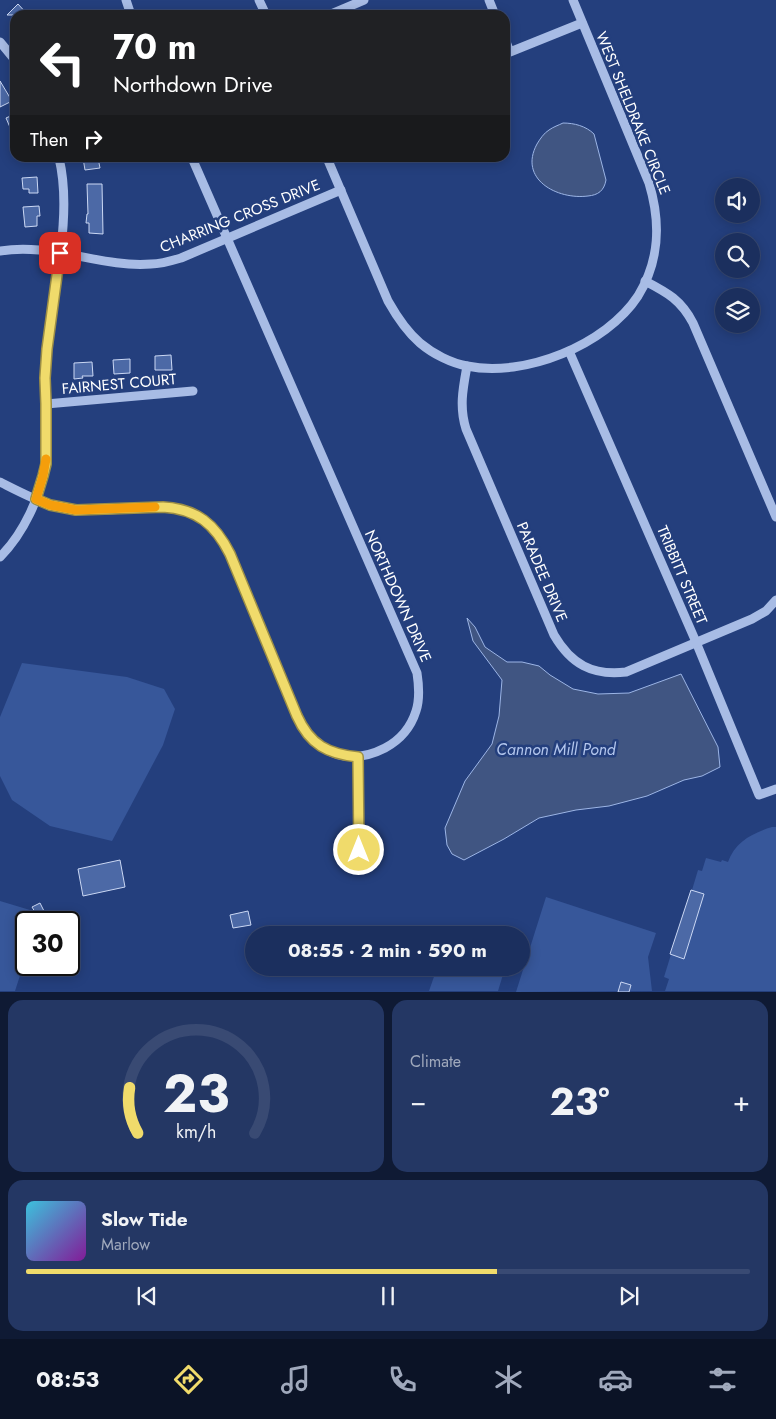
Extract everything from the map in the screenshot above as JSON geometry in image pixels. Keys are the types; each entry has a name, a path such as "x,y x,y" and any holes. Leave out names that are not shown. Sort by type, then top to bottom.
{"street":[{"path":"349,10 364,0"},
{"name":"WEST SHELDRAKE CIRCLE","path":"329,162 388,301 398,319 421,344 435,353 467,366 485,368 514,366 532,363 569,351 602,332 622,315 637,296 645,281 651,267 657,239 657,222 653,196 573,0"},
{"path":"510,52 582,23"},
{"path":"0,42 10,54"},
{"path":"0,557 10,547 36,499 46,464 45,378 47,349 63,226 64,196 60,162"},
{"name":"NORTHDOWN DRIVE","path":"0,482 50,505 76,510 174,508 186,511 207,522 216,531 230,554 297,716 306,732 322,747 332,753 358,757 390,745 403,734 411,723 420,691 417,673 194,162"},
{"name":"CHARRING CROSS DRIVE","path":"0,251 18,249 39,250 122,264 165,262 181,258 341,190"},
{"path":"645,281 668,293 678,301 693,323 776,517"},
{"name":"TRIBBITT STREET","path":"569,351 696,642 760,795 776,789"},
{"name":"PARADEE DRIVE","path":"467,366 461,404 463,421 554,635 569,657 586,668 605,673 626,672 759,615 766,611 776,600"},
{"name":"FAIRNEST COURT","path":"46,404 193,391"},
{"path":"358,757 359,850"}],"shaded area":[{"path":"22,663 127,677 164,689 175,709 163,745 112,841 50,826 12,800 0,776 0,717"},
{"path":"776,827 776,991 665,991 669,979 664,977 698,870 702,871 706,858 728,862 735,849 745,839"},
{"path":"546,897 656,933 648,957 652,991 516,992 521,976 530,976 530,948"},
{"path":"0,901 31,911 15,911 15,976 20,976 15,991 0,991"},
{"path":"434,976 503,976 498,991 429,991"}],"water":[{"path":"563,123 580,126 594,134 606,180 602,190 595,195 576,196 553,191 537,177 533,167 532,156 537,144 547,131"},
{"name":"Cannon Mill Pond","path":"467,618 475,627 485,647 507,662 522,662 539,666 573,689 598,694 629,693 681,674 718,747 720,767 702,776 684,780 647,796 609,806 576,810 539,818 464,860 452,854 447,845 445,828 465,781 492,744 499,716 502,680 473,641"}],"building":[{"path":"18,4 23,10 12,10"},
{"path":"0,81 10,98 10,102 0,107"},
{"path":"10,116 10,127 6,118"},
{"path":"84,162 99,162 100,168 85,170"},
{"path":"37,177 38,193 29,193 29,189 23,189 22,178"},
{"path":"87,184 102,184 103,234 89,233 89,223 86,223 88,214"},
{"path":"39,206 40,216 37,216 37,226 25,227 23,207"},
{"path":"171,355 172,370 155,370 155,356"},
{"path":"130,359 130,373 114,374 113,360"},
{"path":"92,362 93,376 82,376 83,378 74,379 74,363"},
{"path":"120,860 125,887 83,896 78,869"},
{"path":"691,890 704,894 684,959 670,954"},
{"path":"40,903 44,911 34,911 32,907"},
{"path":"248,911 251,925 233,928 230,915"},
{"path":"621,982 631,985 629,992 618,992"}],"slow traffic":[{"path":"46,459 36,499 50,505 76,510 155,507"}],"route":[{"path":"60,253 50,322 45,378 46,464 36,499 50,505 76,510 174,508 186,511 207,522 216,531 230,554 300,723 313,740 332,753 358,757 359,850"}]}
